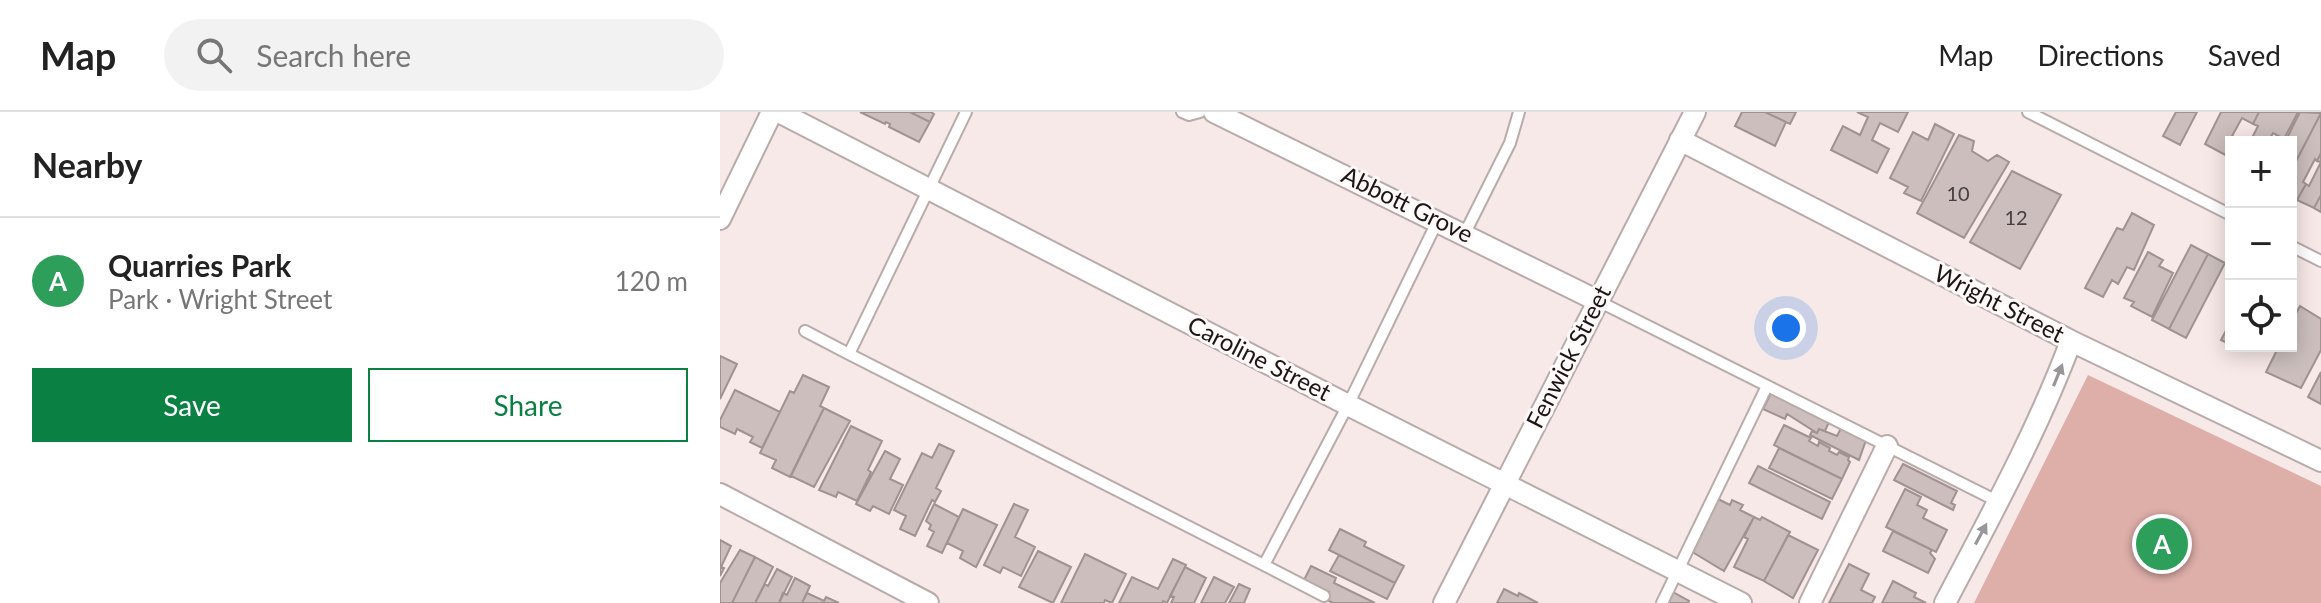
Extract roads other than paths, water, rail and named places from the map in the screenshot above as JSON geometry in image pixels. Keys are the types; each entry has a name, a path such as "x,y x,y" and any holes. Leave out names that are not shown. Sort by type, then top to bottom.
{"street":[{"path":"720,219 772,112"},
{"name":"Caroline Street","path":"779,112 1741,603"},
{"name":"Abbott Grove","path":"1214,112 1598,301"},
{"name":"Fenwick Street","path":"1444,603 1695,112"},
{"name":"Wright Street","path":"1680,140 2071,341 2321,461"},
{"path":"1945,603 1999,502 2054,386 2071,341"},
{"path":"1810,603 1887,446"},
{"path":"720,494 928,603"}],"lane":[{"path":"849,354 966,112"},
{"path":"1182,112 1189,115 1200,112"},
{"path":"1465,233 1510,143 1519,112"},
{"path":"2028,112 2225,212"},
{"path":"1264,565 1348,405 1438,220"},
{"path":"2297,249 2321,261"},
{"path":"1598,301 1999,502"},
{"path":"805,331 1324,596"},
{"path":"1662,603 1767,386"}],"place":[{"name":"Quarries Park","path":"2162,544"}]}
